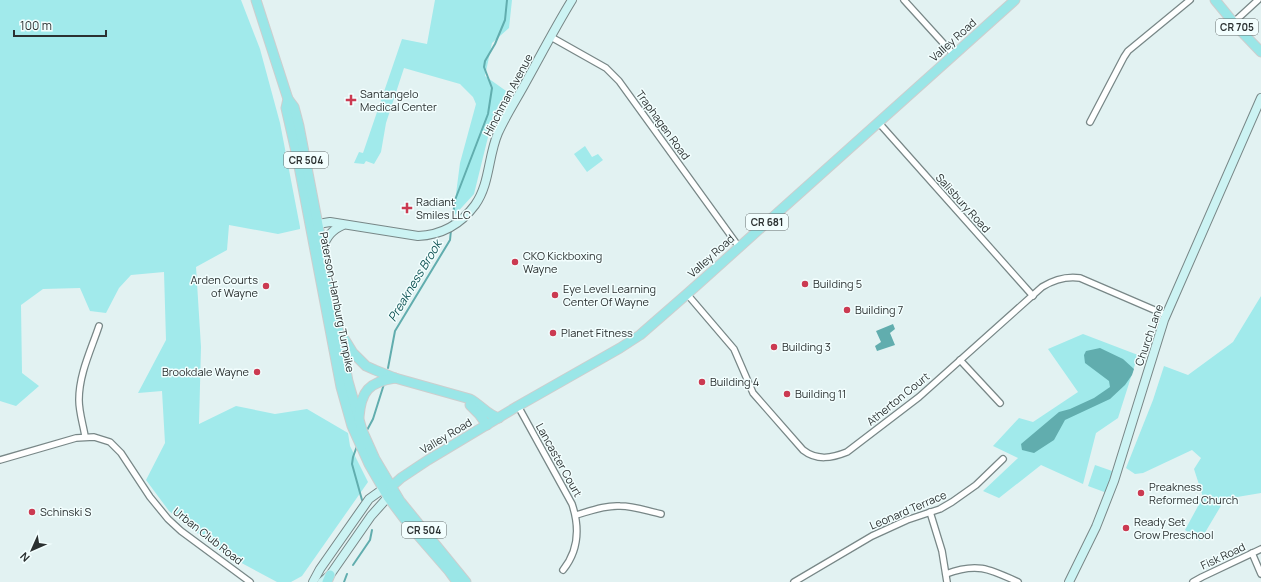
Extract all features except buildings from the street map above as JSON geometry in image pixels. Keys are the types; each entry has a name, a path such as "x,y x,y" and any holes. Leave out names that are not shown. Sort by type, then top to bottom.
{"main road":[{"name":"CR 504","path":"256,0 288,98 294,107 298,122 314,226 322,247 350,389 362,436 375,459 387,491 409,512 466,582"},
{"name":"Valley Road","path":"387,491 416,467 640,335 1016,0"},
{"name":"CR 705","path":"1215,0 1261,52"},
{"name":"Paterson-Hamburg Turnpike","path":"314,226 341,387 362,436 362,450 409,525 457,582"},
{"path":"338,328 353,353 360,361 375,370 395,378 470,399 489,414 500,418"},
{"path":"359,420 360,406 366,392 374,384 383,380 395,378"},
{"path":"459,397 473,407 487,425"},
{"path":"449,571 453,582"}],"street":[{"name":"Hinchman Avenue","path":"314,226 330,222 418,236 436,234 450,227 469,212 481,195 498,133 572,0"},
{"path":"904,0 954,55"},
{"path":"1090,122 1128,51 1190,0"},
{"path":"1234,22 1258,0"},
{"name":"Traphagen Road","path":"551,37 606,68 619,81 739,247"},
{"name":"Church Lane","path":"1069,582 1096,527 1114,481 1166,315 1261,98"},
{"name":"Salisbury Road","path":"879,123 1032,296"},
{"path":"322,247 331,232 343,225"},
{"name":"Atherton Court","path":"687,294 734,349 748,384 759,401 804,450 811,455 831,458 847,452 913,402 1032,296 1050,282 1065,277 1073,277 1086,281 1166,315"},
{"path":"85,436 80,412 80,388 84,368 99,326"},
{"path":"960,360 1000,403"},
{"name":"Lancaster Court","path":"518,406 572,504 576,515 578,530 577,540 570,561 563,570"},
{"name":"Urban Club Road","path":"0,460 85,436 102,438 114,445 121,453 150,497 168,519 181,531 250,582"},
{"name":"Leonard Terrace","path":"794,582 872,536 906,520 940,508 964,494 1003,459"},
{"name":"Valley Road","path":"322,582 328,578 387,491"},
{"name":"Valley Road","path":"313,582 320,569 363,506 369,499 387,491"},
{"path":"576,515 609,506 619,505 661,514"},
{"path":"930,512 942,551 947,582"},
{"name":"Fisk Road","path":"1194,582 1202,576 1261,549"},
{"path":"1252,553 1261,574"},
{"path":"946,574 965,568 983,568 992,570 1018,582"}],"shaded area":[{"path":"0,0 241,0 260,49 280,123 300,229 278,234 229,225 227,250 196,267 201,347 199,424 236,406 275,414 307,409 348,433 350,446 368,482 302,576 291,582 277,582 223,553 169,511 146,480 165,443 162,391 138,393 166,340 164,272 131,275 119,288 106,313 90,311 80,288 43,289 21,305 22,373 39,386 16,406 0,401"},
{"path":"435,0 512,0 509,28 492,43 485,76 509,93 488,137 474,194 453,217 460,163 476,104 473,97 460,84 404,68 386,123 381,152 374,164 366,161 364,164 354,163 359,152 363,153 402,39 427,44"},
{"path":"585,146 592,157 598,154 603,160 587,172 574,154"},
{"path":"1261,296 1261,493 1225,499 1200,541 1185,530 1203,497 1194,469 1201,458 1192,450 1143,473 1135,474 1126,468 1153,400 1164,366 1188,375 1233,342"},
{"path":"893,324 895,329 890,333 895,345 877,351 875,346 881,342 876,331"},
{"path":"1083,334 1138,355 1118,418 1096,433 1083,484 1041,465 999,498 983,491 1018,458 993,446 1019,418 1033,422 1078,392 1048,349"},
{"path":"1100,348 1123,359 1134,369 1125,385 1110,399 1065,420 1054,440 1034,453 1022,450 1021,444 1059,412 1070,409 1094,398 1110,387 1109,381 1085,363 1084,355 1086,351"},
{"path":"1095,465 1115,472 1107,493 1088,486"}],"waterway":[{"name":"Preakness Brook","path":"452,223 455,200 488,114 492,88 484,67 485,61 495,44 505,20 507,0"},
{"name":"Preakness Brook","path":"388,368 395,331 450,240 451,230"},
{"name":"Preakness Brook","path":"366,432 373,419 384,384"},
{"name":"Preakness Brook","path":"357,446 352,464 362,500"},
{"name":"Preakness Brook","path":"353,565 370,540 372,530"},
{"name":"Preakness Brook","path":"344,582 347,574"}],"place":[{"name":"Santangelo Medical Center","path":"351,100"},
{"name":"Radiant Smiles LLC","path":"407,208"},
{"name":"CKO Kickboxing Wayne","path":"515,262"},
{"name":"Building 5","path":"805,284"},
{"name":"Arden Courts of Wayne","path":"266,286"},
{"name":"Eye Level Learning Center Of Wayne","path":"555,295"},
{"name":"Building 7","path":"847,310"},
{"name":"Planet Fitness","path":"553,333"},
{"name":"Building 3","path":"774,347"},
{"name":"Brookdale Wayne","path":"257,372"},
{"name":"Building 4","path":"702,382"},
{"name":"Building 11","path":"787,394"},
{"name":"Preakness Reformed Church","path":"1141,493"},
{"name":"Schinski S","path":"32,512"},
{"name":"Ready Set Grow Preschool","path":"1126,528"}]}
